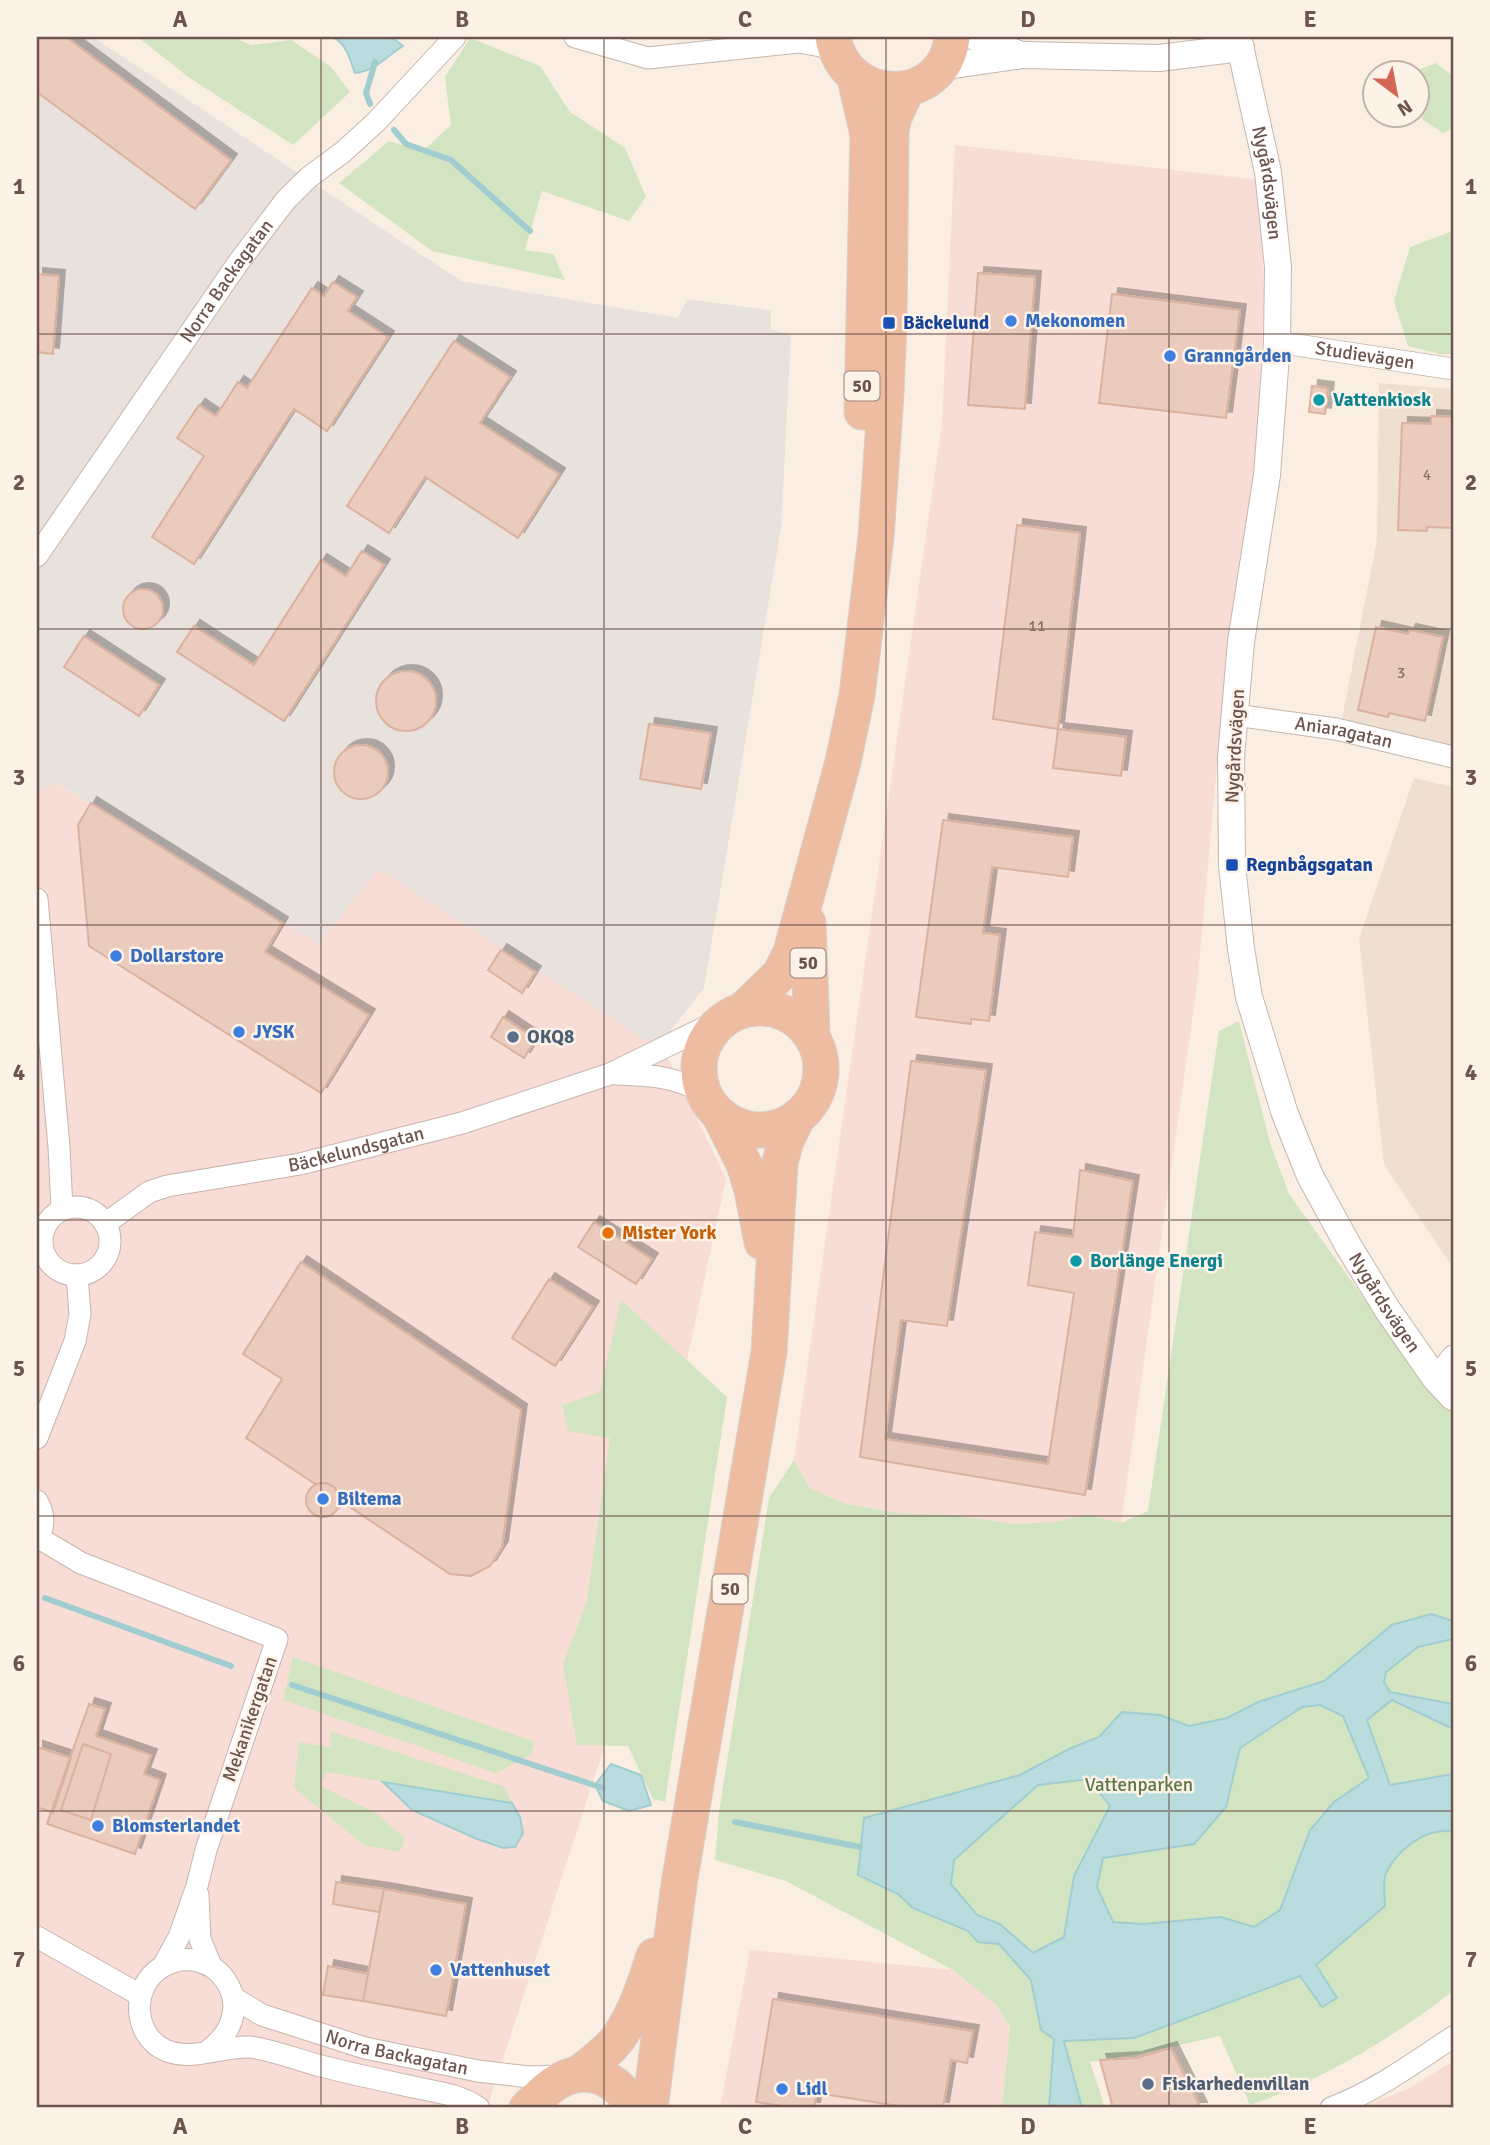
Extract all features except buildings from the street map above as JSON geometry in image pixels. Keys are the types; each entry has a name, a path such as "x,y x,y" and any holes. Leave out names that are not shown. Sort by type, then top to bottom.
{"highway":[{"path":"842,56 878,89 907,89 931,77 946,52"},
{"name":"50","path":"842,56 868,135 857,695"},
{"name":"50","path":"735,1013 780,974 791,952 842,762 857,695 876,537 886,393 891,130 907,89"},
{"name":"50","path":"808,892 811,1035"},
{"path":"756,1007 781,1011 803,1025 811,1035 821,1056 821,1079 813,1101 797,1118 785,1125 757,1130 730,1122 711,1103 699,1076 700,1058 705,1042 715,1028 735,1013 756,1007"},
{"name":"50","path":"711,1103 744,1164 752,1190 771,1293"},
{"name":"50","path":"650,2108 679,1884 766,1365 780,1161 797,1118"},
{"name":"50","path":"574,2075 605,2052 618,2038 630,2018 641,1996 679,1884"},
{"path":"527,2108 551,2086 574,2075 608,2079 624,2092 633,2108"}],"street":[{"name":"Norra Backagatan","path":"37,556 238,263 285,201 308,178 343,152 376,122 455,37"},
{"path":"575,37 648,58 798,42 821,47 842,56"},
{"path":"734,48 762,37"},
{"name":"Nygårdsvägen","path":"975,37 1023,55"},
{"name":"Nygårdsvägen","path":"946,52 1159,58 1239,42 1268,173 1278,267 1277,342 1267,475 1241,642 1231,757 1232,865 1249,997 1285,1114 1310,1176 1381,1298 1444,1387"},
{"name":"Studievägen","path":"1277,342 1453,369"},
{"name":"Aniaragatan","path":"1235,715 1336,729 1453,757"},
{"path":"37,900 62,1210"},
{"name":"Bäckelundsgatan","path":"106,1224 149,1192 167,1186 300,1164 437,1131 610,1074 735,1013"},
{"name":"Bäckelundsgatan","path":"610,1074 664,1077 688,1084 711,1103"},
{"path":"82,1207 99,1216 106,1224 109,1247 105,1258 88,1272 77,1275 66,1273 56,1268 43,1251 43,1231 47,1222 62,1210 82,1207"},
{"path":"37,1438 75,1341 80,1314 77,1275"},
{"path":"1444,1387 1453,1356"},
{"path":"37,1501 43,1518 38,1539"},
{"name":"Mekanikergatan","path":"38,1539 80,1563 277,1639 206,1850 197,1886 179,1937 163,1966"},
{"name":"Mekanikergatan","path":"197,1886 200,1939 211,1966"},
{"path":"37,1937 140,1995"},
{"path":"179,1960 195,1960 211,1966 229,1985 234,1998 230,2028 221,2041 208,2051 194,2055 162,2049 150,2039 142,2026 140,1995 153,1973 163,1966 179,1960"},
{"name":"Norra Backagatan","path":"234,1998 262,2015 365,2048 478,2071 529,2077 574,2075"},
{"path":"1331,2108 1399,2073 1453,2037"},
{"name":"Norra Backagatan","path":"208,2051 250,2047 448,2095 469,2101 480,2108"}],"shaded area":[{"path":"37,37 93,37 461,281 678,318 687,299 761,309 771,311 771,330 791,334 781,528 704,988 661,1043 651,1043 378,869 319,944 56,783 37,792"},
{"path":"955,145 1259,180 1264,294 1257,459 1220,733 1197,986 1121,1523 1088,1515 1054,1522 1016,1524 950,1515 899,1513 843,1503 810,1488 794,1460 942,423"},
{"path":"1379,383 1453,389 1453,747 1341,724 1377,540"},
{"path":"1414,778 1453,787 1453,1268 1384,1165 1359,939"},
{"path":"55,783 319,944 378,869 651,1043 661,1043 726,1179 603,1751 487,2108 37,2108 37,792"},
{"path":"750,1950 953,1970 996,2005 1010,2027 1002,2108 720,2108"},
{"path":"1453,2061 1453,2108 1358,2108 1408,2089"}],"green space":[{"path":"138,37 233,37 251,45 291,40 331,67 350,92 293,145 187,76"},
{"path":"470,38 540,66 570,112 625,148 646,197 629,221 542,191 525,250 553,254 565,280 432,251 339,183 389,141 423,151 451,125 445,77"},
{"path":"1436,63 1453,76 1453,128 1443,133 1430,124 1430,65"},
{"path":"1453,231 1453,354 1440,354 1408,346 1394,301 1410,247"},
{"name":"Vattenparken","path":"1239,1021 1270,1143 1289,1194 1428,1388 1453,1412 1453,1991 1382,2041 1330,2071 1250,2105 1220,2036 1090,2062 1105,2108 1002,2108 1010,2027 996,2005 953,1970 786,1881 715,1860 719,1812 769,1498 794,1460 810,1488 843,1503 899,1513 950,1515 1016,1524 1054,1522 1088,1515 1121,1523 1148,1511 1219,1031"},
{"path":"621,1300 727,1397 665,1802 653,1799 628,1746 577,1745 563,1665 587,1600 610,1438 568,1431 562,1405 600,1392"},
{"path":"293,1657 535,1742 531,1755 496,1773 283,1700"},
{"path":"330,1731 505,1787 512,1803 327,1772 320,1786 376,1813 405,1838 400,1852 364,1845 294,1788 299,1742 331,1747"}],"water":[{"path":"332,37 391,37 403,46 375,66 355,73 344,47"},
{"name":"Vattenparken","path":"1431,1614 1453,1621 1453,1639 1418,1647 1386,1672 1384,1682 1390,1692 1453,1704 1453,1729 1392,1700 1367,1720 1390,1785 1453,1774 1453,1832 1443,1831 1423,1836 1405,1848 1386,1873 1385,1906 1316,1965 1337,1998 1322,2007 1300,1976 1134,2038 1064,2041 1082,2108 1049,2108 1054,2039 1041,2030 1031,1980 999,1944 978,1942 968,1931 913,1908 898,1894 858,1875 864,1818 1020,1775 1071,1748 1099,1737 1122,1712 1160,1715 1189,1726 1227,1718 1258,1702 1324,1681 1392,1625","holes":["1320,1705 1343,1716 1369,1778 1334,1802 1310,1830 1280,1910 1254,1927 1221,1917 1143,1924 1113,1922 1097,1887 1103,1858 1194,1844 1226,1807 1240,1748 1302,1707","1089,1779 1110,1806 1074,1876 1064,1937 1033,1953 1000,1924 977,1915 951,1884 954,1860 1038,1785"]},
{"path":"611,1764 641,1775 651,1805 629,1811 603,1801 595,1785"},
{"path":"383,1782 512,1803 520,1817 523,1833 515,1847 503,1848 477,1839 412,1810"}],"waterway":[{"path":"370,104 366,93 375,62"},
{"path":"394,130 406,144 451,160 530,231"},
{"path":"45,1598 231,1666"},
{"path":"292,1685 603,1788"},
{"path":"735,1822 860,1847"}],"place":[{"name":"Mekonomen","path":"1011,321"},
{"name":"Bäckelund","path":"889,323"},
{"name":"Granngården","path":"1170,356"},
{"name":"Vattenkiosk","path":"1319,400"},
{"name":"Regnbågsgatan","path":"1232,865"},
{"name":"Dollarstore","path":"116,956"},
{"name":"JYSK","path":"239,1032"},
{"name":"OKQ8","path":"513,1037"},
{"name":"Mister York","path":"608,1233"},
{"name":"Borlänge Energi","path":"1076,1261"},
{"name":"Biltema","path":"323,1499"},
{"name":"Blomsterlandet","path":"98,1826"},
{"name":"Vattenhuset","path":"436,1970"},
{"name":"Fiskarhedenvillan","path":"1148,2084"},
{"name":"Lidl","path":"782,2089"}]}
